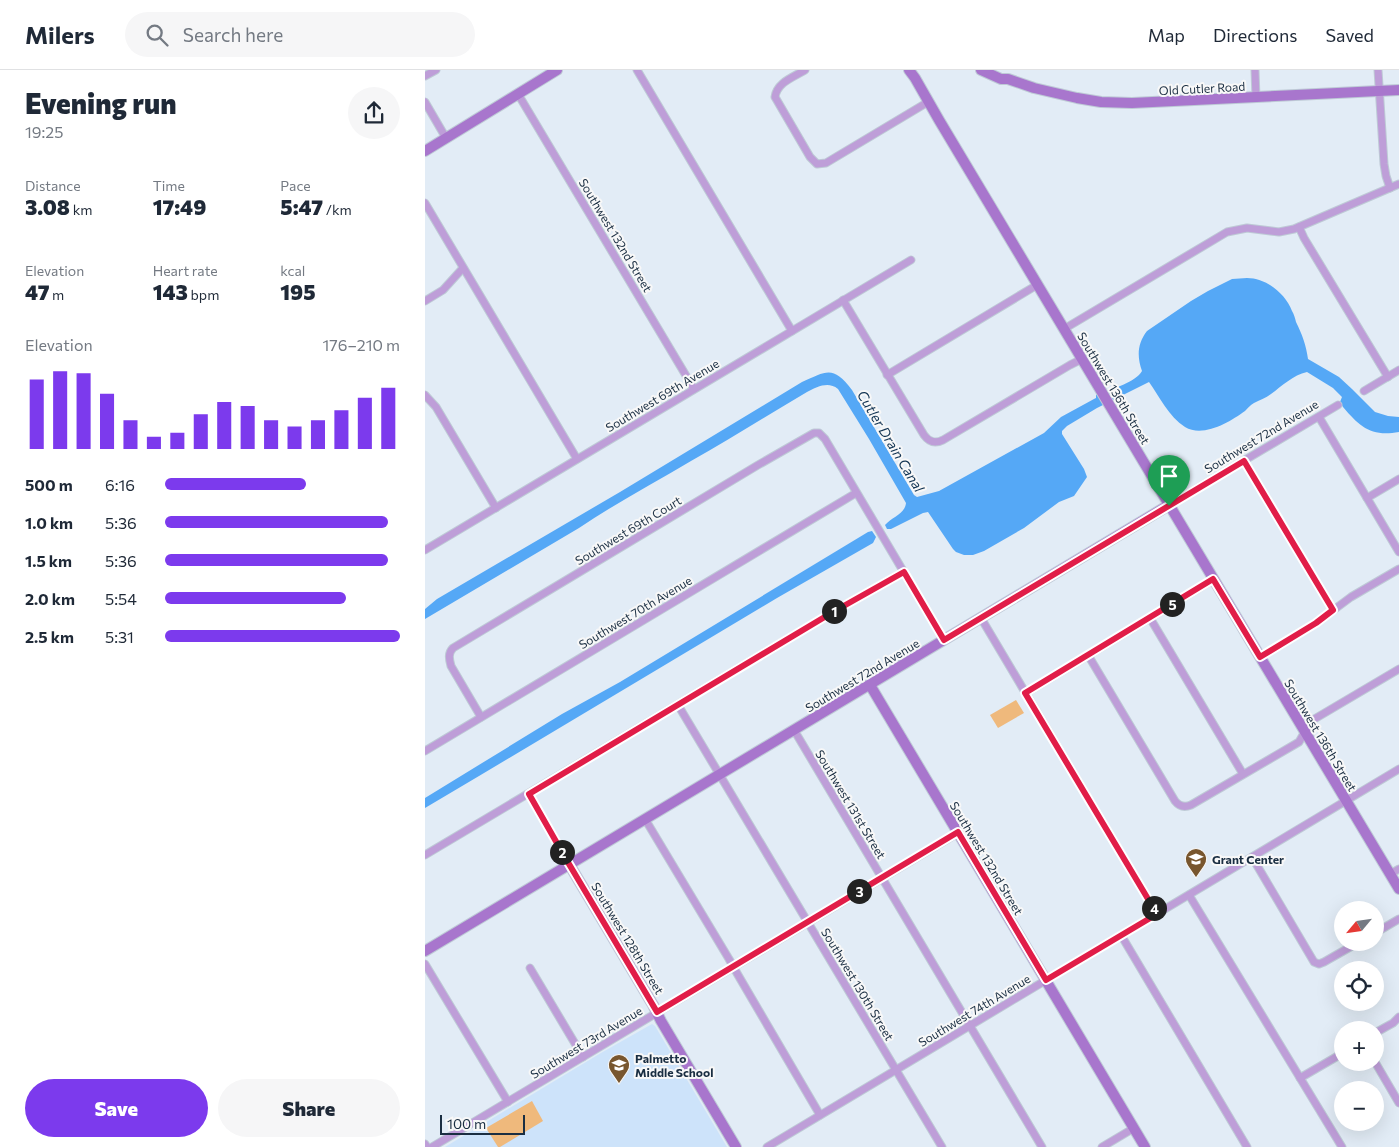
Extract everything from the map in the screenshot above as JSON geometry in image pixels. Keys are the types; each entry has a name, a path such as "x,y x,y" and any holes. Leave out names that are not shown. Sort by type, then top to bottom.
{"street":[{"path":"425,76 436,70"},
{"path":"425,151 557,70"},
{"path":"637,70 792,331"},
{"path":"805,70 781,84 775,97 810,157 819,164 825,163 928,102"},
{"path":"981,70 1008,80"},
{"path":"993,70 1008,80"},
{"path":"1255,70 1256,98"},
{"path":"1378,70 1384,164 1390,188"},
{"name":"Southwest 136th Street","path":"913,73 928,102 1346,801 1395,872 1399,889"},
{"name":"Old Cutler Road","path":"1008,80 1056,94 1106,102 1144,103 1399,90"},
{"name":"Southwest 132nd Street","path":"518,94 694,389"},
{"path":"425,102 446,138"},
{"path":"1064,329 1227,232 1247,228 1279,232 1299,228 1399,184"},
{"path":"425,203 577,459"},
{"path":"1299,228 1388,377"},
{"name":"Southwest 69th Avenue","path":"425,550 911,260"},
{"path":"425,301 443,290 463,268"},
{"path":"887,375 1037,285"},
{"path":"843,300 924,435 928,440 934,442 943,440 1082,359"},
{"path":"1364,391 1399,370"},
{"path":"425,395 439,412 496,508"},
{"name":"Southwest 72nd Avenue","path":"425,951 1338,405"},
{"path":"1319,417 1399,552"},
{"name":"Southwest 69th Court","path":"481,717 453,670 450,652 456,646 500,618 808,435 816,433 825,439 856,493"},
{"path":"1244,461 1333,610"},
{"path":"1367,498 1399,479"},
{"path":"856,493 944,640"},
{"name":"Southwest 70th Avenue","path":"425,751 856,493"},
{"path":"1260,657 1316,623 1351,597 1399,569"},
{"path":"425,855 677,704 904,572"},
{"path":"1025,693 1213,579"},
{"path":"981,618 1157,914"},
{"path":"1150,618 1243,774"},
{"path":"1088,654 1175,801 1182,807 1191,805 1299,742 1311,721 1399,669"},
{"name":"Southwest 132nd Street","path":"869,685 1145,1147"},
{"name":"Southwest 130th Street","path":"677,704 896,1070 938,1146"},
{"name":"Southwest 131st Street","path":"794,730 1042,1147"},
{"name":"Southwest 74th Avenue","path":"767,1147 1399,769"},
{"name":"Southwest 128th Street","path":"529,794 736,1147"},
{"path":"645,819 820,1115"},
{"name":"Southwest 73rd Avenue","path":"432,1147 958,832"},
{"path":"1252,857 1312,959 1317,964 1325,962 1344,951"},
{"path":"1189,895 1342,1147"},
{"path":"1384,928 1399,919"},
{"path":"1121,935 1247,1147"},
{"path":"425,964 507,1102"},
{"path":"531,968 583,1057"},
{"path":"1384,1028 1399,1017"},
{"path":"1300,1078 1334,1058"},
{"path":"1380,1071 1399,1103"},
{"path":"1102,1147 1134,1128"}],"shaded area":[{"path":"1016,700 1024,713 998,728 990,715"},
{"name":"Palmetto Middle School","path":"652,1024 655,1026 727,1147 445,1147 601,1053"},
{"path":"532,1101 543,1121 498,1147 486,1128"}],"water":[{"path":"1247,278 1268,284 1285,298 1302,335 1308,359 1339,377 1375,412 1399,417 1399,432 1381,433 1367,429 1343,407 1340,402 1342,397 1333,388 1307,372 1292,378 1232,420 1208,430 1200,431 1192,430 1179,423 1169,412 1149,382 1097,408 1062,431 1087,477 1074,496 1059,502 1024,528 984,551 973,555 964,555 953,549 928,512 891,529 887,529 885,525 901,513 906,503 838,389 826,385 807,392 425,619 425,609 437,599 620,492 802,382 824,373 829,372 840,377 852,390 914,495 917,497 939,491 1044,433 1061,417 1096,398 1096,395 1135,379 1142,371 1139,351 1141,341 1147,331 1208,291 1232,279"},
{"path":"872,531 876,537 873,543 777,598 425,808 425,798 562,714 620,682"}],"place":[{"name":"Grant Center","path":"1196,878"},
{"name":"Palmetto Middle School","path":"619,1084"}],"route":[{"path":"1244,461 1333,610 1316,623 1260,657 1213,579 1025,693 1157,914 1046,980 958,832 657,1012 529,794 833,612 904,572 944,640 1169,506 1244,461"}],"water label":[{"name":"Cutler Drain Canal","path":"891,441"}]}
